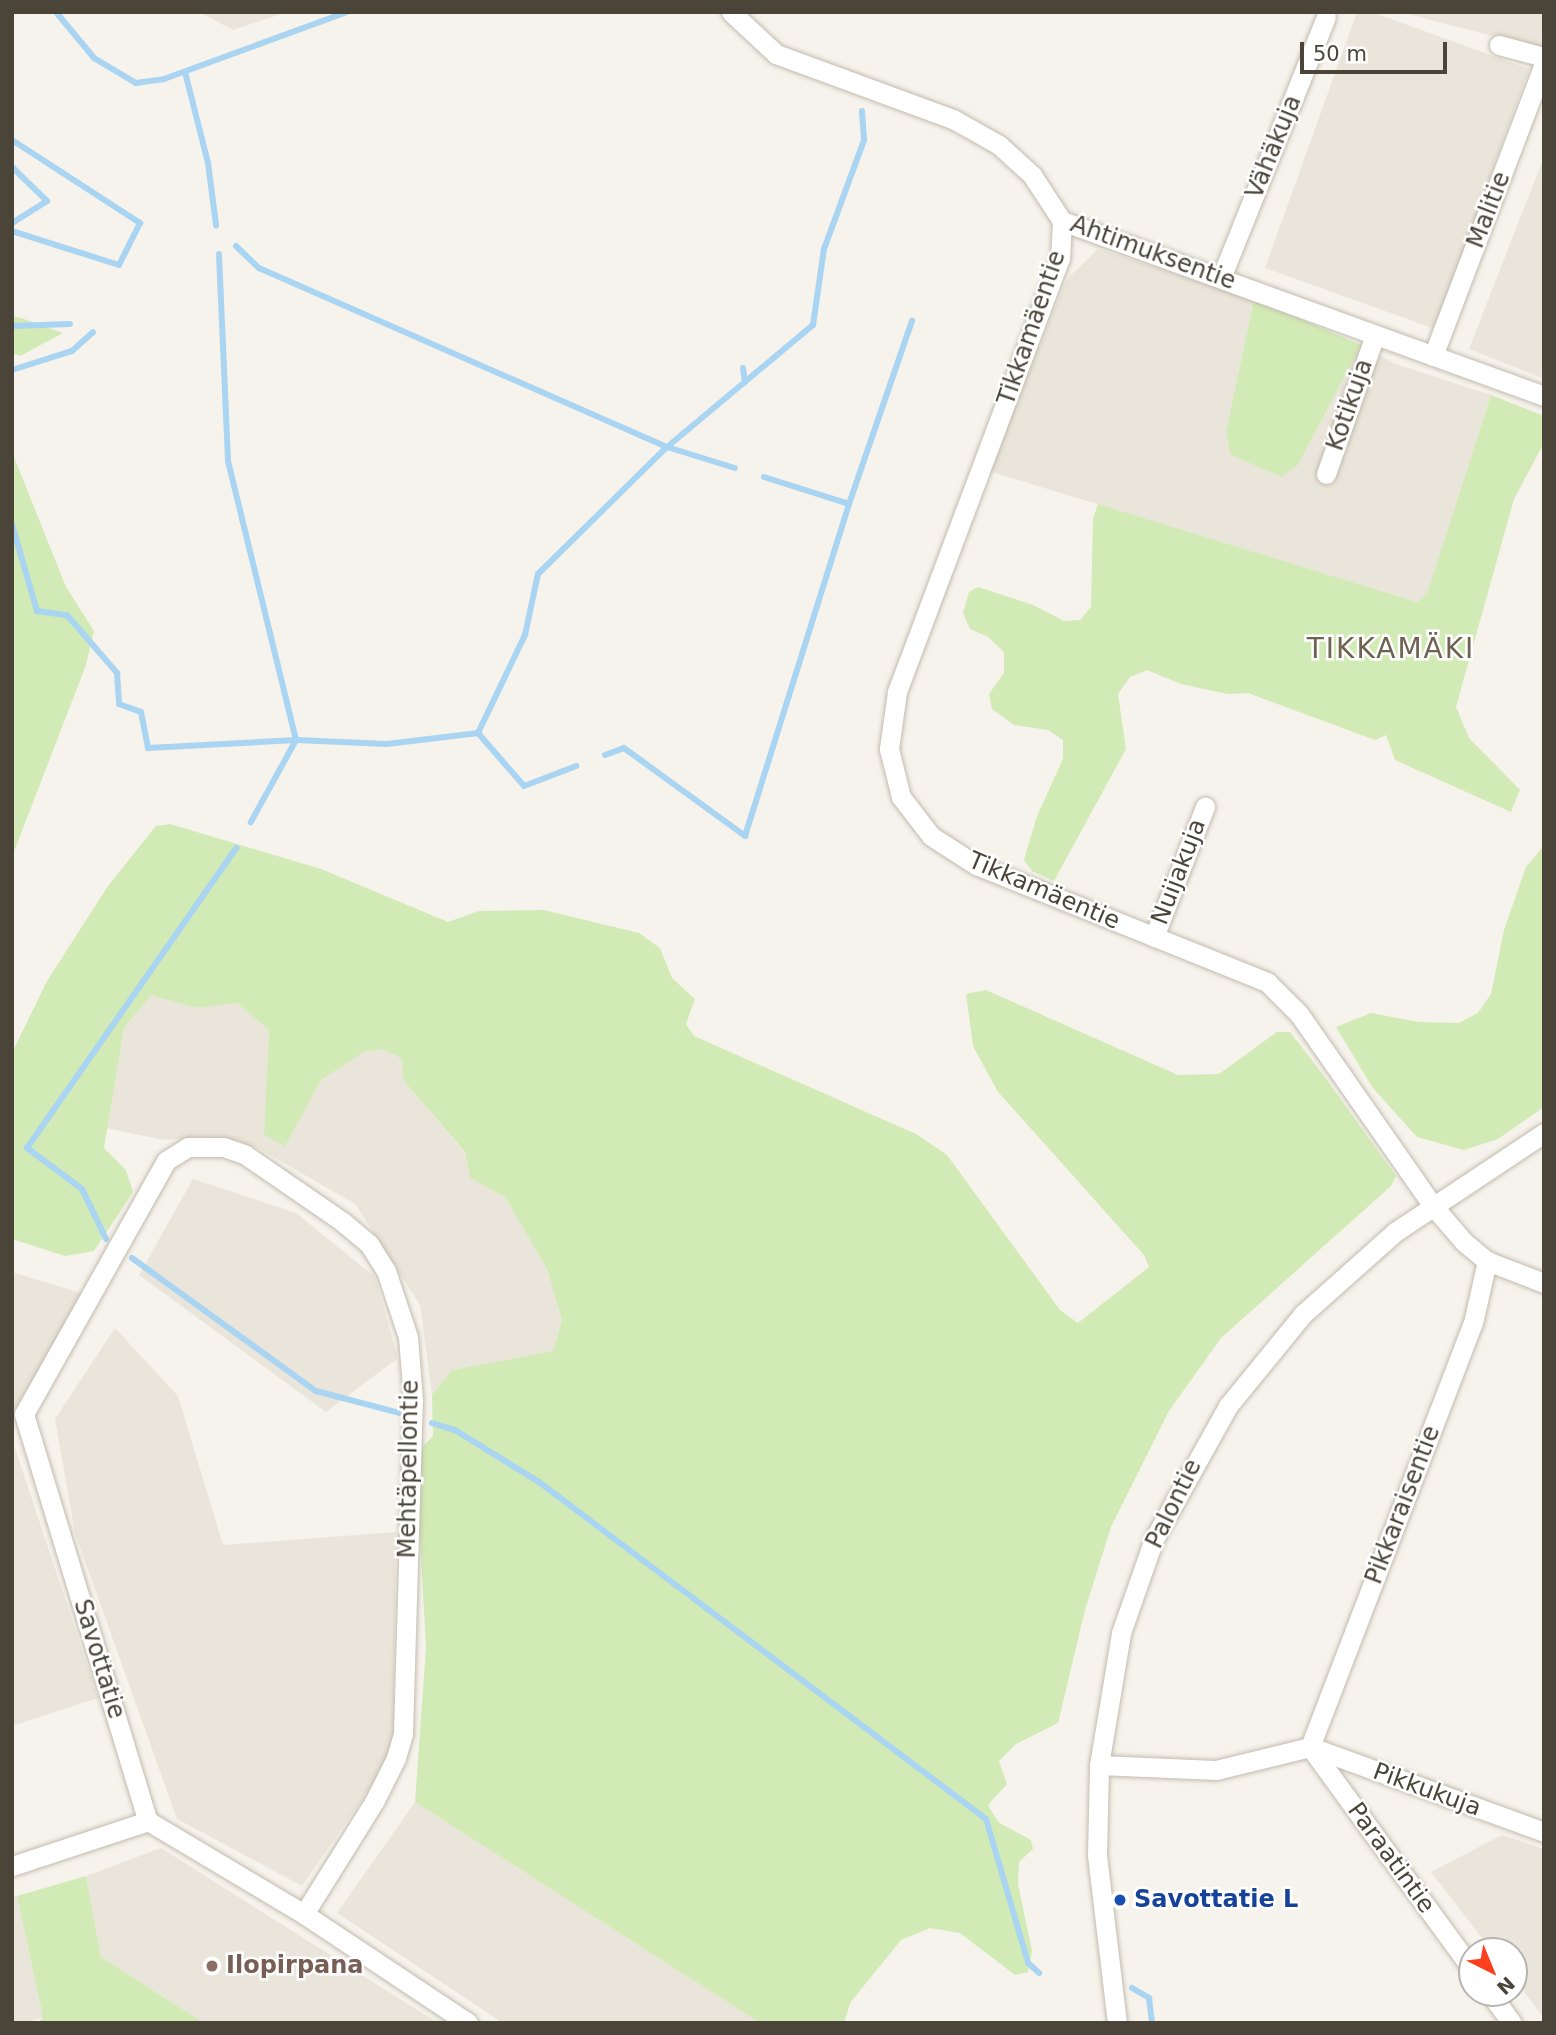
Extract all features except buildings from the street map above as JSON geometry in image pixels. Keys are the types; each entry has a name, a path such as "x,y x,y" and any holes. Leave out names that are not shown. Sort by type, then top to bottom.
{"street":[{"name":"Ahtimuksentie","path":"731,12 776,54 954,119 999,145 1032,175 1062,221 1544,396"},
{"name":"Vähäkuja","path":"1221,278 1326,17"},
{"path":"1499,45 1544,57"},
{"name":"Malitie","path":"1433,356 1544,64"},
{"name":"Tikkamäentie","path":"1062,221 1060,258 897,692 889,749 901,797 914,818 950,850 1154,937 1248,971 1284,997 1433,1206 1487,1261 1544,1283"},
{"name":"Kotikuja","path":"1326,474 1375,335"},
{"name":"Nuijakuja","path":"1154,937 1205,807"},
{"name":"Palontie","path":"1117,2023 1097,1855 1099,1765 1109,1690 1136,1588 1154,1538 1201,1448 1249,1377 1303,1314 1347,1271 1433,1206 1544,1133"},
{"name":"Mehtäpellontie","path":"166,1161 188,1147 224,1147 244,1154 343,1222 369,1244 386,1271 408,1337 413,1400 403,1733 397,1758 374,1802 304,1914"},
{"name":"Savottatie","path":"148,1821 23,1414 166,1161"},
{"name":"Pikkaraisentie","path":"1310,1746 1473,1323 1487,1261"},
{"path":"1099,1765 1216,1770 1310,1746"},
{"name":"Pikkukuja","path":"1310,1746 1544,1832"},
{"name":"Paraatintie","path":"1310,1746 1458,1950"},
{"path":"12,1866 148,1821 304,1914 468,2023"},
{"path":"1500,2007 1512,2023"}],"shaded area":[{"path":"199,12 287,12 233,30"},
{"path":"1357,12 1372,12 1529,69 1435,329 1265,268"},
{"path":"1400,12 1544,12 1544,49"},
{"path":"1544,157 1544,379 1469,349"},
{"path":"1098,249 1254,299 1226,432 1230,454 1298,465 1361,345 1396,364 1491,395 1427,594 1417,602 989,471 1067,279"},
{"path":"151,994 197,1008 237,1003 269,1030 264,1134 305,1106 321,1080 364,1052 383,1049 402,1059 403,1080 465,1153 470,1178 505,1197 547,1269 562,1320 553,1351 452,1370 432,1395 420,1305 355,1204 256,1147 203,1137 164,1140 106,1128 124,1028"},
{"path":"193,1179 296,1213 375,1277 398,1358 326,1412 139,1275"},
{"path":"12,1272 84,1294 12,1414"},
{"path":"115,1328 178,1396 223,1545 396,1532 393,1755 302,1886 177,1819 75,1533 55,1419"},
{"path":"12,1439 98,1698 12,1726"},
{"path":"415,1802 760,2023 503,2023 337,1913"},
{"path":"1502,1835 1544,1849 1544,2018 1528,1997 1528,1937 1481,1937 1431,1872"},
{"path":"161,1848 438,2023 204,2023 101,1957 86,1876"},
{"path":"17,1896 43,2017 26,2023 12,2023 12,1897"}],"green space":[{"path":"1254,299 1361,345 1298,465 1281,477 1230,454 1226,432"},
{"path":"12,316 63,333 20,356 12,353"},
{"path":"1491,395 1544,416 1544,443 1514,499 1456,707 1469,738 1520,790 1511,812 1395,760 1386,735 1375,740 1248,693 1228,694 1181,684 1147,670 1130,677 1118,694 1126,749 1054,881 1032,871 1024,860 1037,816 1063,759 1063,740 1048,730 1014,725 992,709 989,694 1004,673 1004,652 988,637 970,629 963,613 969,592 978,587 1033,605 1064,621 1080,620 1091,607 1093,519 1098,504 1417,602 1427,594"},
{"path":"12,452 66,587 94,631 86,665 12,857"},
{"path":"170,824 321,869 448,922 479,911 544,910 639,933 660,948 672,978 695,999 686,1024 694,1036 916,1134 947,1155 1060,1310 1078,1323 1149,1267 1144,1255 998,1092 973,1046 966,994 986,990 1178,1075 1219,1074 1277,1032 1290,1032 1324,1076 1396,1176 1391,1186 1221,1338 1169,1411 1111,1527 1085,1610 1058,1723 1016,1744 999,1761 1007,1784 988,1805 998,1822 1031,1840 1033,1849 1019,1862 1018,1884 1032,1951 1028,1972 1015,1975 960,1933 930,1928 901,1940 850,2003 844,2023 760,2023 415,1802 426,1647 418,1501 422,1447 433,1436 432,1395 452,1370 553,1351 562,1320 547,1269 505,1197 470,1178 465,1152 403,1080 402,1059 383,1049 364,1052 321,1080 285,1146 264,1135 269,1030 237,1003 197,1008 151,995 124,1028 104,1148 126,1170 133,1192 94,1251 65,1256 12,1239 12,1053 47,981 108,886 156,826"},
{"path":"1542,848 1544,1107 1498,1139 1464,1150 1417,1137 1372,1087 1336,1027 1371,1013 1419,1022 1459,1023 1478,1013 1491,994 1504,930 1526,867"},
{"path":"86,1876 101,1957 204,2023 38,2023 43,2017 17,1896"}],"waterway":[{"path":"56,12 94,58 136,83 164,79 347,12"},
{"path":"185,72 208,163 216,225"},
{"path":"478,733 525,635 538,574 667,447 813,325 824,249 864,140 862,111"},
{"path":"12,140 140,223 119,265 12,231"},
{"path":"12,167 47,201 12,223"},
{"path":"236,246 259,268 667,447 735,468"},
{"path":"219,254 228,461 296,740 251,822"},
{"path":"605,755 624,748 745,836 849,504 912,321"},
{"path":"12,326 70,324"},
{"path":"12,370 72,351 93,332"},
{"path":"743,368 745,382"},
{"path":"764,477 849,504"},
{"path":"12,524 37,611 67,615 117,673 119,704 141,712 148,748 296,740 387,744 478,733 524,786 576,766"},
{"path":"106,1239 82,1189 27,1148 236,848"},
{"path":"132,1258 316,1391 400,1413"},
{"path":"432,1423 455,1430 539,1482 986,1819 1028,1963 1039,1973"},
{"path":"1132,1988 1149,1998 1152,2023"}],"place":[{"name":"Savottatie L","path":"1120,1900"},
{"name":"Ilopirpana","path":"212,1966"}],"district":[{"name":"TIKKAMÄKI","path":"1391,649"}]}
